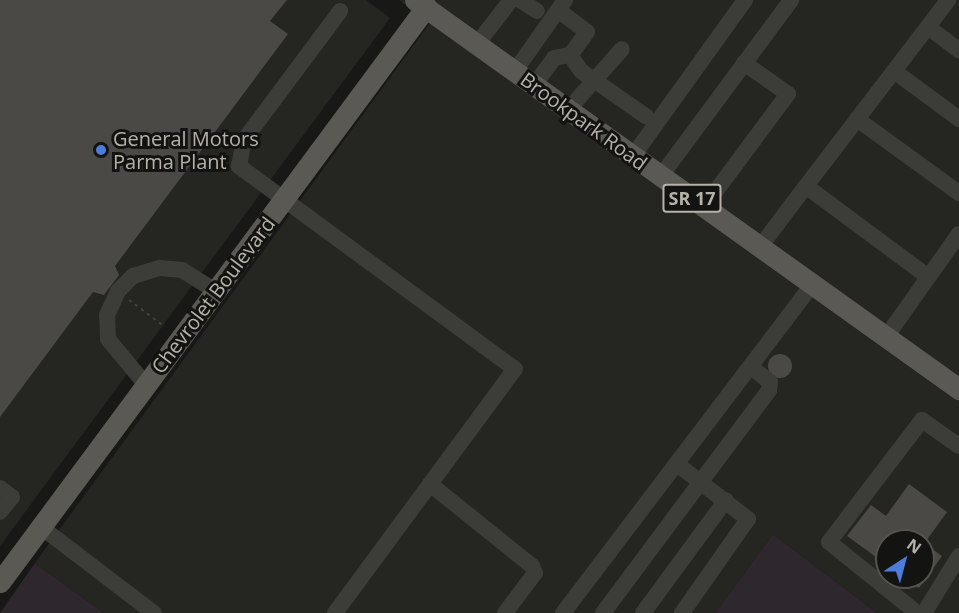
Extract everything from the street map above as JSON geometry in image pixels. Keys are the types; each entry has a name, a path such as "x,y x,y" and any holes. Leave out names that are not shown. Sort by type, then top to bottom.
{"main road":[{"name":"Brookpark Road","path":"425,2 477,44 568,110 959,389"},
{"name":"Chevrolet Boulevard","path":"0,582 216,291 425,2"}],"lane":[{"path":"477,44 511,0"},
{"path":"520,0 537,12"},
{"path":"633,156 746,0"},
{"path":"661,176 791,0"},
{"path":"760,247 948,0"},
{"path":"515,71 561,5 587,32 570,55 554,58 534,85"},
{"path":"335,613 515,369 239,166 244,140 340,11"},
{"path":"928,27 959,50"},
{"path":"568,110 622,49"},
{"path":"570,55 594,80 647,117"},
{"path":"704,207 788,94 744,63"},
{"path":"894,71 959,119"},
{"path":"857,119 959,193"},
{"path":"806,186 927,276"},
{"path":"886,336 959,234"},
{"path":"146,385 108,339 107,315 118,291 133,276 160,267 182,270 216,291"},
{"path":"565,612 813,284"},
{"path":"603,613 771,385 751,367"},
{"path":"917,613 829,542 922,420 959,446"},
{"path":"676,464 726,500 748,524 682,613"},
{"path":"430,484 532,566 535,573 505,613"},
{"path":"0,488 12,496 0,512"},
{"path":"643,613 726,500"},
{"path":"40,527 154,613"},
{"path":"924,613 959,556"}],"path":[{"path":"118,291 165,327"}],"shaded area":[{"path":"0,0 366,0 390,18 0,546"},
{"path":"399,0 959,0 959,613 877,613 773,534 715,613 104,613 35,563 430,23"},
{"path":"773,534 877,613 715,613"},
{"path":"35,563 104,613 0,613"}],"building":[{"name":"General Motors Parma Plant","path":"0,0 287,0 270,21 288,34 115,266 119,275 104,295 93,292 0,417"},
{"path":"780,354 789,357 792,366 789,375 780,378 771,375 768,366 771,357"},
{"path":"909,484 947,512 935,529 875,529 875,556 847,536 871,505 886,516"},
{"path":"935,551 942,556 935,566"}],"place":[{"name":"General Motors Parma Plant","path":"101,150"}]}
